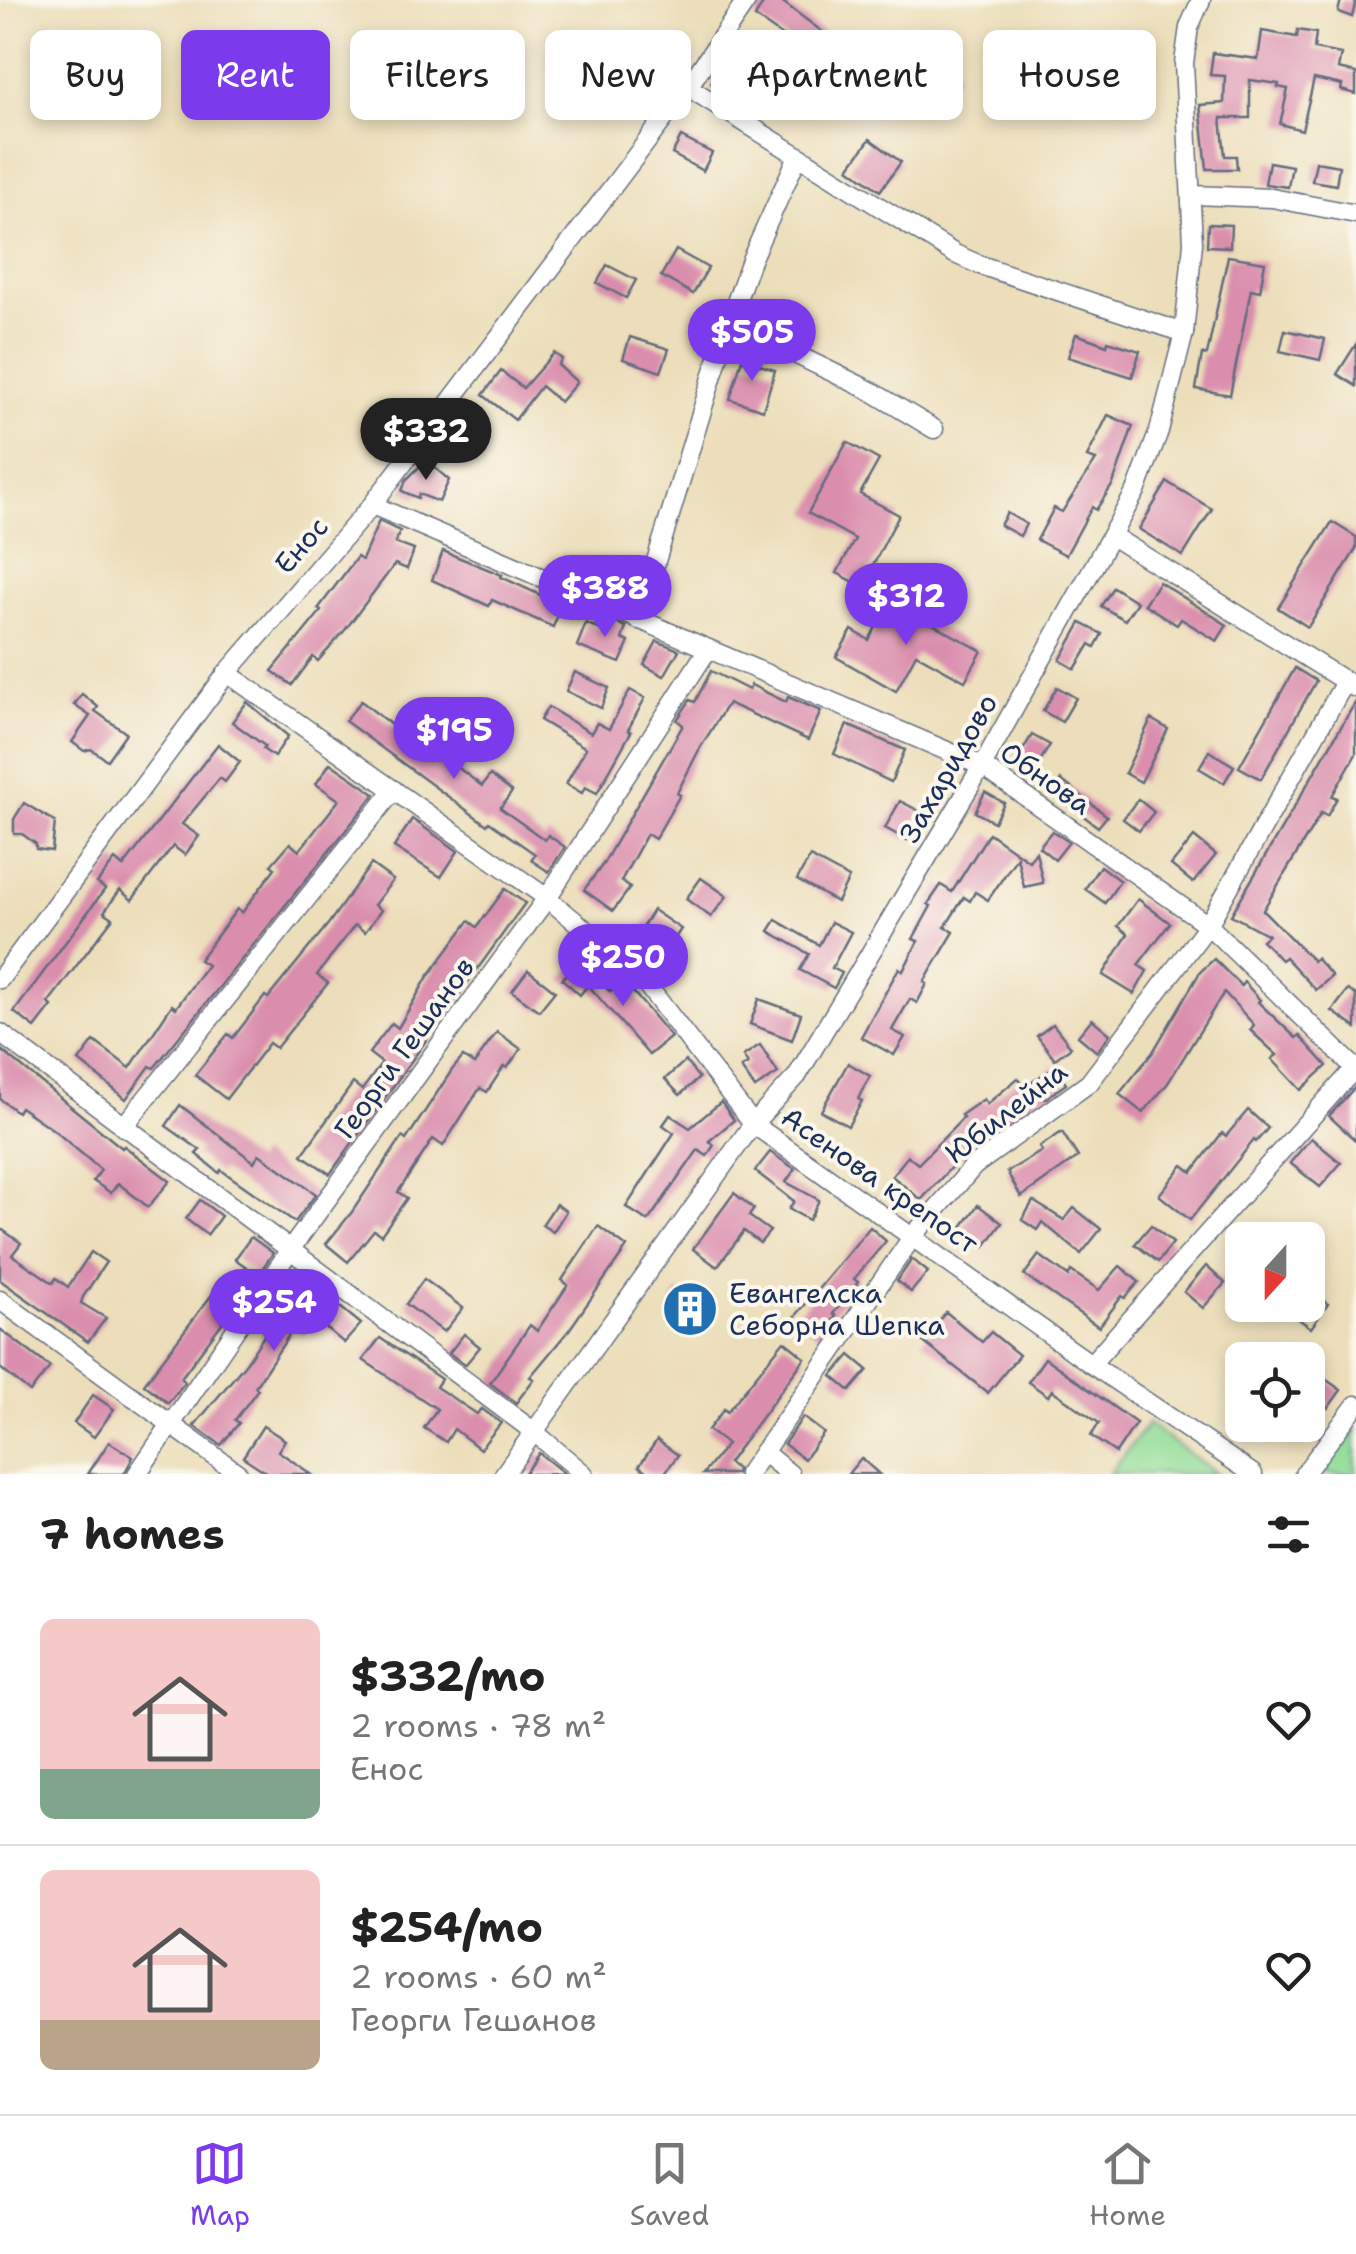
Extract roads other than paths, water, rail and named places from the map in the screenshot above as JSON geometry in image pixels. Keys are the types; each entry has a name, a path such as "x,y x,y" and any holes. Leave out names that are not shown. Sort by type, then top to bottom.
{"street":[{"name":"Захаридово","path":"504,1474 753,1124 797,1076 982,766 1137,488 1159,431 1184,334 1193,243 1184,62 1189,27 1201,0"},
{"name":"Енос","path":"691,82 743,2"},
{"path":"691,89 955,254 1184,334"},
{"name":"Енос","path":"0,979 227,673 372,505 663,120"},
{"path":"638,620 729,322 751,260 798,156"},
{"path":"1192,195 1272,198 1356,214"},
{"path":"729,322 871,390 934,428"},
{"name":"Обнова","path":"372,505 982,766 1208,925 1356,1068"},
{"path":"1112,536 1351,685"},
{"name":"Георги Гешанов","path":"137,1474 290,1250 548,898 708,649"},
{"name":"Асенова крепост","path":"227,673 548,898 637,972 753,1124 1253,1474"},
{"name":"Юбилейна","path":"748,1474 912,1236 974,1166 1089,1083 1208,925 1351,685"},
{"path":"123,1127 394,790"},
{"path":"0,1033 533,1431 584,1474"},
{"path":"1091,1364 1356,1068"},
{"path":"0,1300 239,1474"},
{"path":"1304,1474 1356,1405"},
{"path":"762,1452 790,1474"}],"place":[{"name":"Евангелска Себорна Шепка","path":"690,1309"}]}
